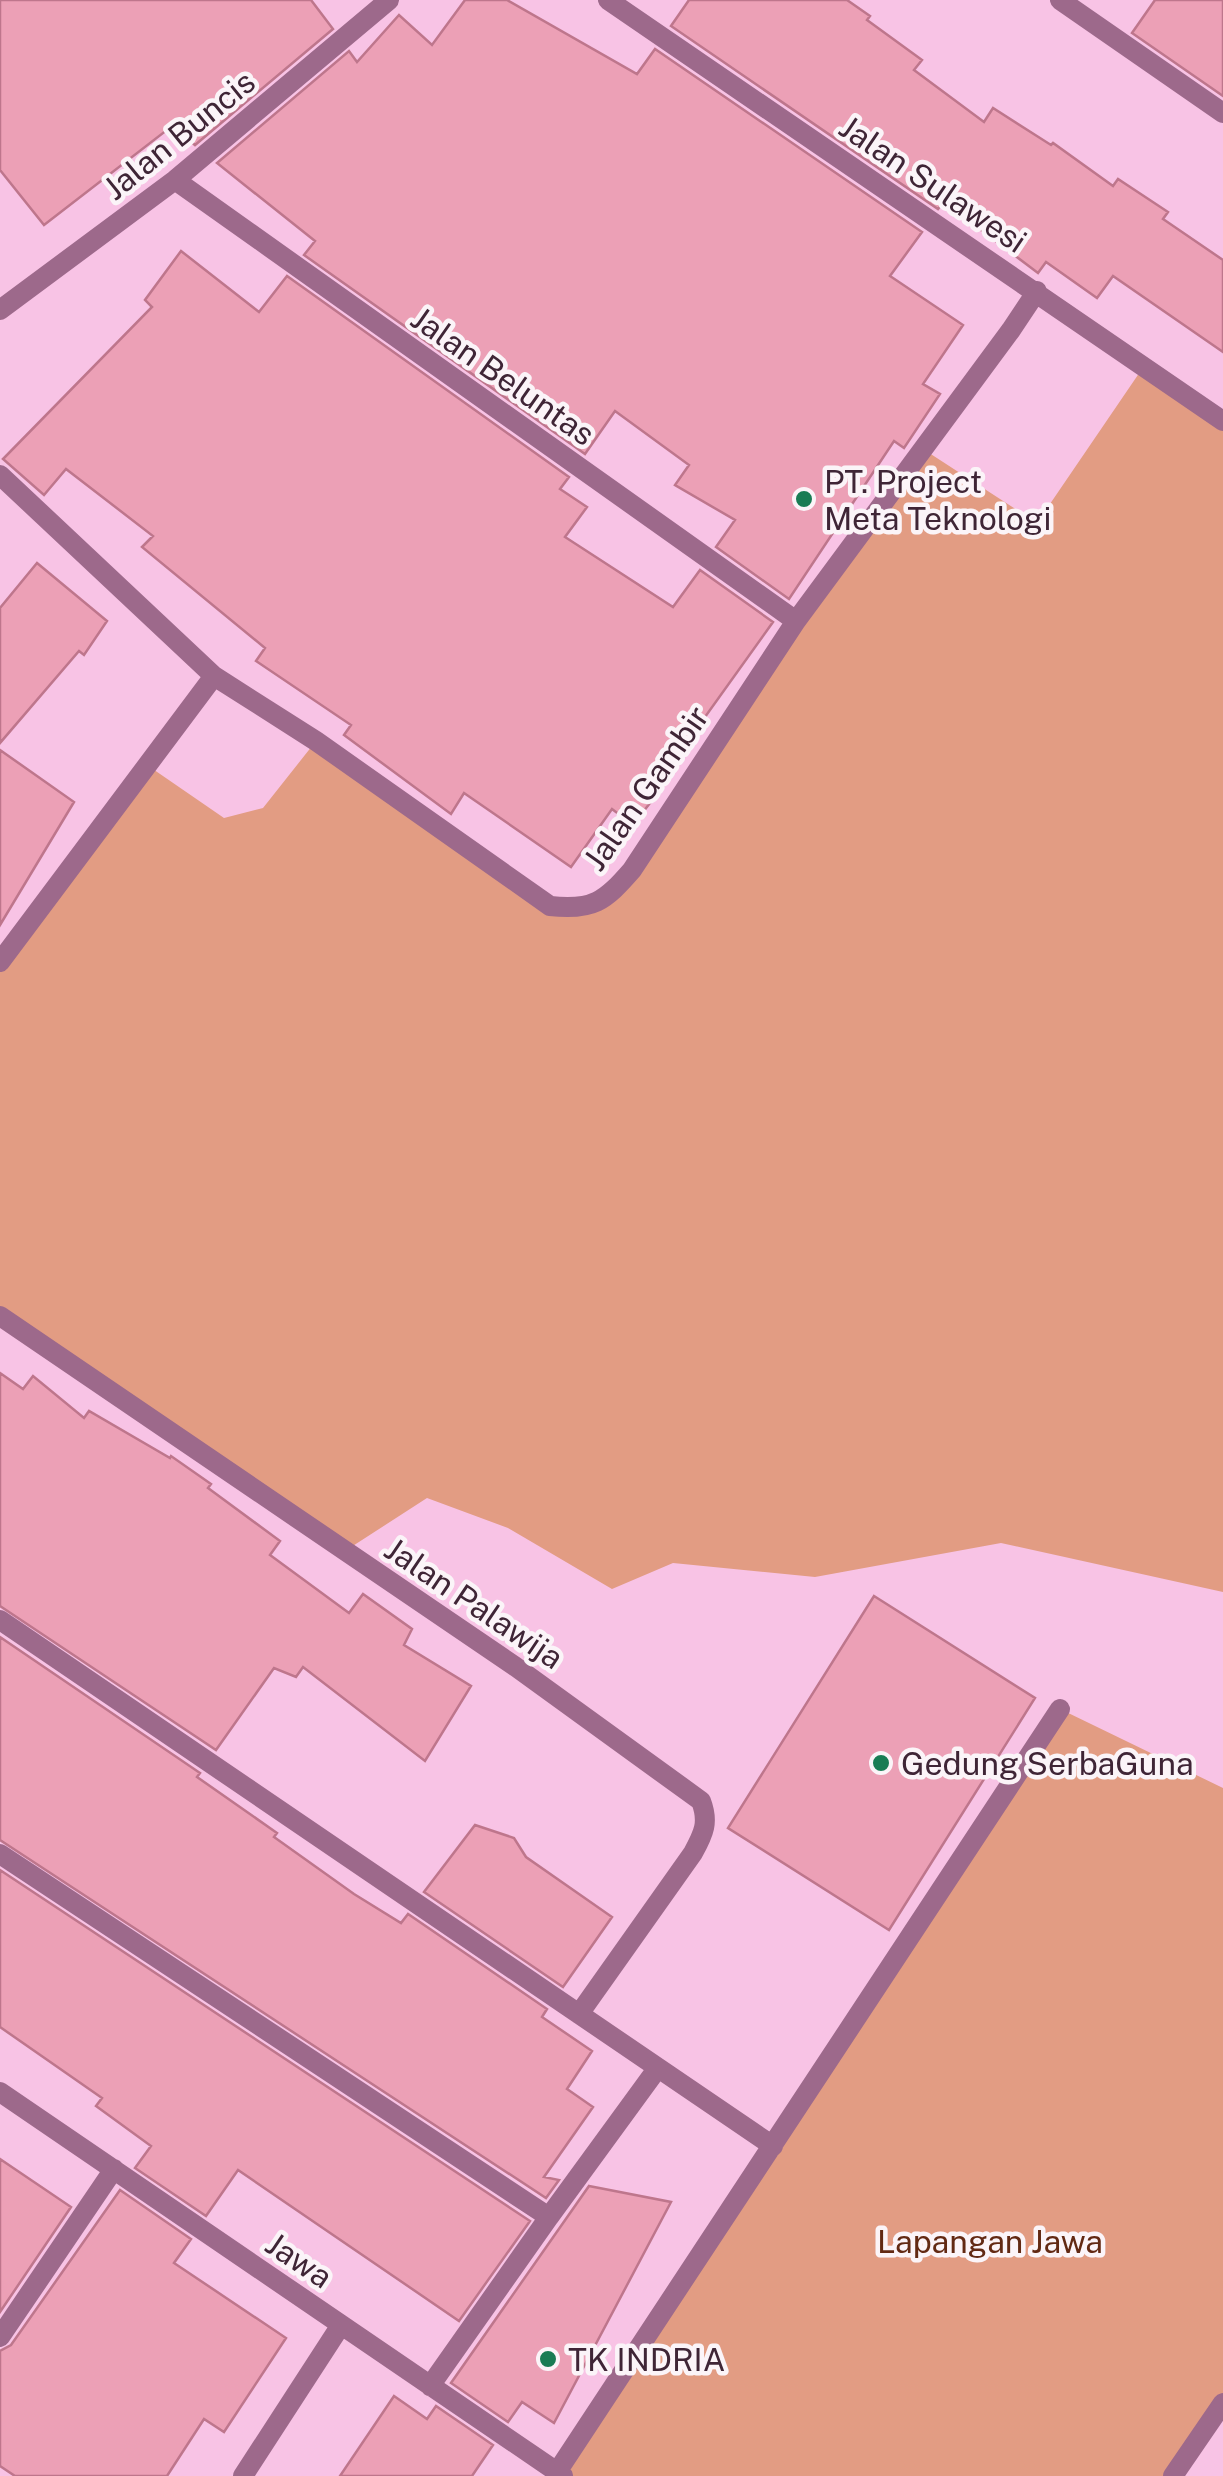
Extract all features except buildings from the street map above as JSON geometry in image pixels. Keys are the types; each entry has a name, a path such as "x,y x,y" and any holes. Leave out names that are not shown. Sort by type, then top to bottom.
{"street":[{"name":"Jalan Buncis","path":"0,310 175,180 389,0"},
{"name":"Jalan Sulawesi","path":"608,0 1223,421"},
{"path":"1060,0 1223,112"},
{"name":"Jalan Beluntas","path":"175,180 796,622"},
{"name":"Jalan Gambir","path":"0,474 214,676 316,741 550,906 579,910 611,894 632,870 796,622 1036,291"},
{"path":"0,962 214,676"},
{"name":"Jalan Palawija","path":"0,1316 516,1667 701,1800 707,1817 694,1853 579,2014"},
{"path":"0,1620 773,2146"},
{"path":"560,2474 1060,1709"},
{"path":"0,1854 549,2217"},
{"path":"430,2386 657,2068"},
{"name":"Jawa","path":"0,2092 560,2474"},
{"path":"0,2338 114,2170"},
{"path":"243,2476 341,2325"},
{"path":"1173,2476 1223,2403"}],"green space":[{"path":"1144,366 1223,421 1223,1592 1001,1543 815,1577 673,1563 612,1589 508,1528 427,1498 345,1551 0,1316 0,962 147,765 224,818 263,808 316,741 550,906 611,894 923,449 1037,523"},
{"name":"Lapangan Jawa","path":"1060,1709 1223,1788 1223,2403 1173,2476 563,2476"}],"place":[{"name":"PT. Project Meta Teknologi","path":"804,499"},
{"name":"Gedung SerbaGuna","path":"881,1763"},
{"name":"TK INDRIA","path":"548,2359"}]}
